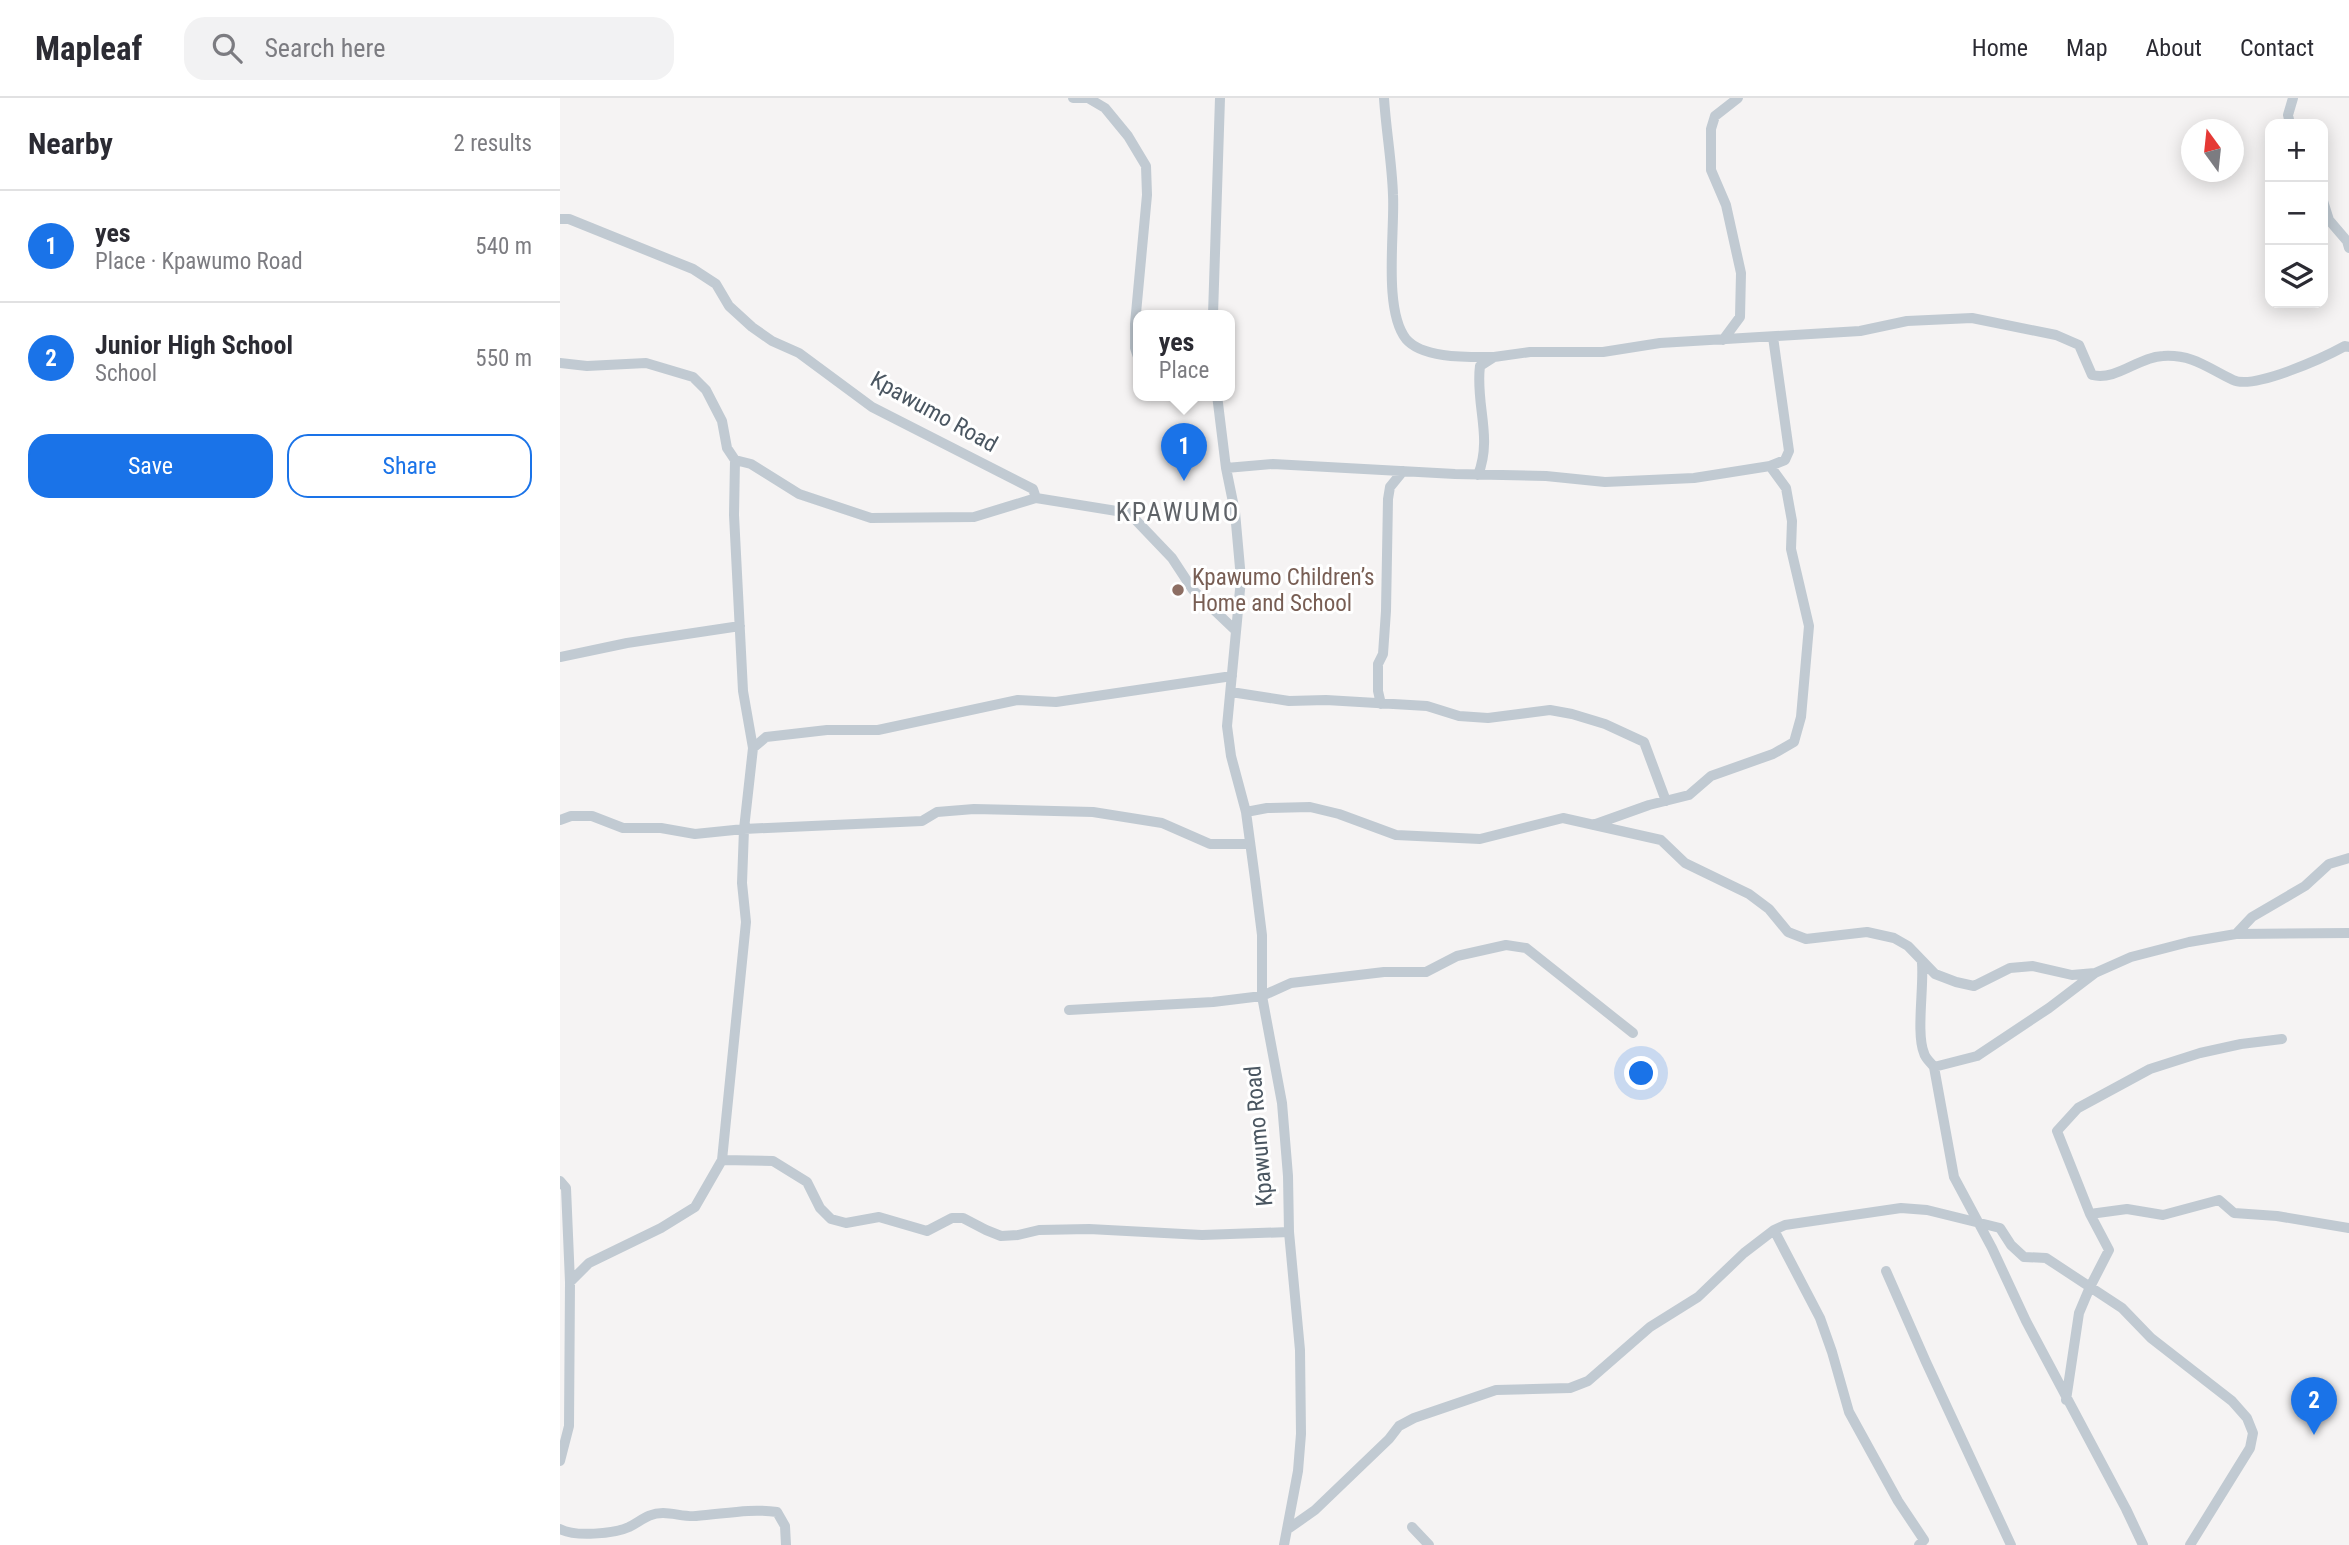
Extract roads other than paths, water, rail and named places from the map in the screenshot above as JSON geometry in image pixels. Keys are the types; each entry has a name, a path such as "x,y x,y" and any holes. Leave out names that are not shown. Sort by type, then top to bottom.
{"street":[{"path":"1073,98 1087,98 1105,108 1146,166 1147,195 1136,310"},
{"path":"1213,310 1220,98"},
{"path":"1384,98 1394,197 1391,222 1396,314 1406,339 1426,352 1494,358 1530,352 1603,352 1661,343 1860,331 1907,321 1972,318 2056,335 2079,345 2092,375 2105,378 2162,355 2197,360 2236,382 2267,377 2317,361 2345,346 2349,347"},
{"path":"1723,340 1740,317 1741,274 1726,205 1710,170 1711,129 1715,116 1738,98"},
{"path":"2289,119 2293,98"},
{"path":"2328,217 2347,241 2349,248"},
{"name":"Kpawumo Road","path":"560,219 569,219 693,269 716,284 729,306 772,341 799,353 872,407 1033,489 1036,498 1129,513 1172,558 1193,590 1235,630"},
{"path":"1226,468 1273,464 1546,476 1605,482 1694,478 1770,466 1785,460 1788,451 1773,337"},
{"path":"1478,475 1485,457 1478,379 1480,366 1494,358"},
{"path":"560,362 587,366 646,363 693,377 706,390 722,421 727,448 735,460 734,515 743,691 753,748 744,829 742,883 746,922 722,1160 695,1207 661,1228 589,1263 570,1282"},
{"name":"Kpawumo Road","path":"1218,401 1226,468 1235,512 1241,579 1227,726 1231,756 1246,812 1262,935 1262,996 1282,1103 1295,1316 1300,1350 1301,1434 1284,1545"},
{"path":"735,460 751,464 799,494 871,518 974,517 1036,498"},
{"path":"1593,825 1689,794 1711,776 1773,754 1794,742 1801,717 1809,626 1791,549 1792,521 1786,488 1770,466"},
{"path":"1381,704 1378,664 1383,654 1387,611 1385,579 1388,499 1390,487 1403,471"},
{"path":"560,657 627,643 740,626"},
{"path":"753,748 766,737 827,730 878,730 1018,700 1056,702 1232,676"},
{"path":"1231,692 1289,701 1326,700 1427,706 1459,716 1488,718 1550,710 1572,714 1605,724 1644,742 1666,801"},
{"path":"1246,812 1267,808 1310,807 1339,814 1396,835 1479,839 1563,818 1661,840 1685,863 1749,894 1769,909 1787,932 1806,939 1867,932 1894,938 1908,946 1935,974 1974,986 2010,968 2033,966 2073,975 2095,973"},
{"path":"560,820 571,816 592,816 623,828 661,828 695,834 744,829 922,821 937,812 974,809 1093,812 1162,823 1210,844 1249,844"},
{"path":"2236,934 2252,917 2305,886 2329,864 2349,858"},
{"path":"1934,1067 1977,1056 2049,1008 2095,973 2131,957 2189,942 2236,934 2349,933"},
{"path":"1069,1010 1213,1002 1262,996 1291,983 1384,972 1426,972 1457,956 1506,945 1525,948 1633,1033"},
{"path":"1922,963 1924,985 1921,1022 1924,1054 1934,1067 1954,1177 2143,1545"},
{"path":"2066,1399 2079,1313 2109,1250 2090,1214 2057,1131 2078,1108 2150,1069 2200,1053 2282,1039"},
{"path":"722,1160 773,1161 807,1182 820,1209 831,1219 846,1223 879,1217 927,1231 952,1218 963,1218 1001,1236 1018,1236 1039,1230 1089,1229 1202,1236 1289,1232"},
{"path":"560,1181 566,1188 570,1282 569,1426 560,1461"},
{"path":"2090,1214 2127,1209 2163,1215 2219,1200 2234,1213 2277,1216 2349,1228"},
{"path":"1288,1529 1315,1510 1389,1439 1399,1426 1414,1418 1496,1390 1570,1388 1588,1381 1650,1327 1698,1297 1744,1253 1774,1230 1901,1208 1927,1210 2000,1228 2011,1245 2024,1256 2046,1258 2122,1308 2151,1338 2232,1401 2247,1418 2253,1433 2250,1448 2190,1545"},
{"path":"1774,1230 1819,1318 1849,1412 1898,1501 1924,1540 1919,1545"},
{"path":"1886,1271 2011,1545"},
{"path":"560,1529 566,1533 583,1535 627,1528 646,1516 662,1513 693,1517 754,1509 777,1512 785,1526 786,1545"},
{"path":"1412,1527 1429,1545"}],"place":[{"name":"yes","path":"1184,481"},
{"name":"Kpawumo Children’s Home and School","path":"1178,590"},
{"name":"Junior High School","path":"2314,1435"}],"district":[{"name":"KPAWUMO","path":"1178,512"}]}
